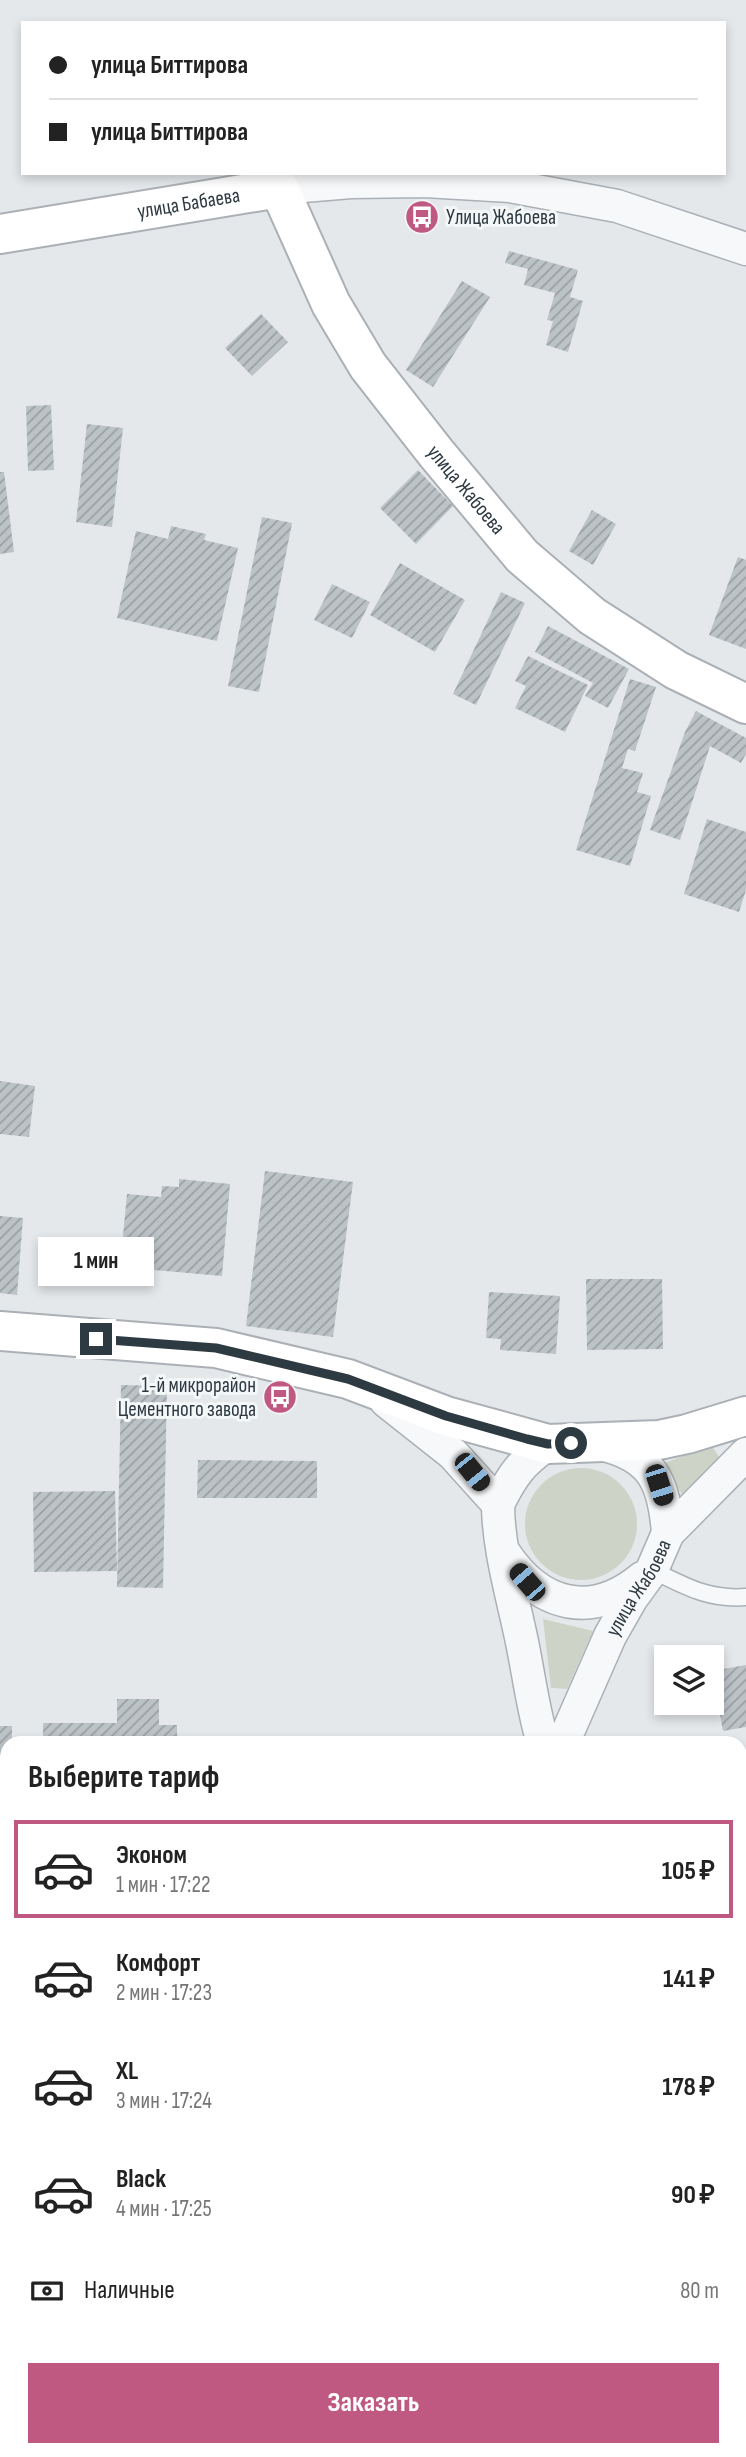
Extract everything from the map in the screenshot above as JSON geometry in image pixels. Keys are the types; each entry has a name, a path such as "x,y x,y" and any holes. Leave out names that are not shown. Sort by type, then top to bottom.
{"street":[{"name":"улица Бабаева","path":"0,234 279,188 351,182 425,181 510,186 617,206 746,248"},
{"name":"улица Жабоева","path":"279,188 331,304 368,366 522,556 592,616 677,670 746,704"},
{"path":"0,1331 216,1348 348,1379 371,1390 446,1416 548,1444 659,1440 746,1416"},
{"path":"371,1390 453,1454 498,1504"},
{"path":"590,1442 633,1454 648,1468 659,1485 666,1506 668,1533"},
{"path":"541,1736 498,1529 498,1504 511,1478 525,1460 548,1444"},
{"name":"улица Жабоева","path":"566,1736 610,1636 631,1599 652,1570 668,1533 746,1454"},
{"path":"504,1553 527,1582 546,1595 568,1602 591,1603 614,1597 652,1570"}],"lane":[{"path":"652,1570 698,1593 746,1597"}],"shaded area":[{"path":"712,1446 722,1462 685,1500 664,1463"},
{"path":"581,1468 603,1472 621,1484 633,1502 637,1524 633,1546 621,1564 603,1576 581,1580 559,1576 541,1564 529,1546 525,1524 529,1502 541,1484 559,1472"},
{"path":"543,1619 593,1631 567,1689 551,1688"}],"building":[{"path":"509,251 578,270 570,297 583,301 568,352 546,345 553,321 547,320 555,293 524,285 528,269 505,263"},
{"path":"462,281 490,297 433,387 406,370"},
{"path":"261,314 288,342 252,376 225,348"},
{"path":"51,405 54,470 28,471 26,406"},
{"path":"87,424 123,428 112,527 76,522"},
{"path":"418,470 453,506 416,544 380,508"},
{"path":"0,472 4,472 14,552 0,554"},
{"path":"592,510 616,524 593,565 569,551"},
{"path":"262,517 292,523 259,692 228,686"},
{"path":"171,526 206,534 204,540 238,548 217,641 117,618 136,531 168,539"},
{"path":"738,557 746,560 746,649 709,635"},
{"path":"400,563 465,600 435,652 370,615"},
{"path":"332,584 370,602 352,638 314,620"},
{"path":"501,592 525,603 476,705 453,694"},
{"path":"548,626 629,669 608,708 585,696 593,683 535,652"},
{"path":"528,656 588,685 565,732 515,708 526,686 515,681"},
{"path":"630,679 656,687 635,751 628,749 622,768 643,773 637,792 651,796 630,866 576,850"},
{"path":"696,711 746,738 746,754 741,763 710,746 680,840 650,830 685,732"},
{"path":"707,819 746,832 746,890 739,912 684,894"},
{"path":"0,1081 35,1086 29,1137 0,1134"},
{"path":"265,1171 353,1182 333,1337 246,1326"},
{"path":"179,1179 230,1184 222,1276 120,1267 127,1194 161,1197 162,1186 179,1187"},
{"path":"0,1216 23,1218 17,1295 0,1293"},
{"path":"586,1279 662,1279 663,1349 587,1350"},
{"path":"489,1292 560,1296 556,1354 500,1350 501,1339 486,1338"},
{"path":"121,1385 167,1386 163,1588 117,1587"},
{"path":"198,1460 317,1461 317,1498 197,1498"},
{"path":"115,1491 117,1571 34,1572 33,1492"},
{"path":"746,1665 746,1727 723,1731 720,1715 724,1715 724,1669"},
{"path":"117,1699 159,1699 159,1725 177,1725 177,1736 43,1736 43,1723 117,1723"},
{"path":"0,1726 12,1726 12,1736 0,1736"}],"place":[{"name":"Улица Жабоева","path":"422,217"},
{"name":"1-й микрорайон Цементного завода","path":"280,1397"}],"route":[{"path":"96,1339 216,1348 348,1379 371,1390 446,1416 527,1439 548,1444 571,1443"}]}
